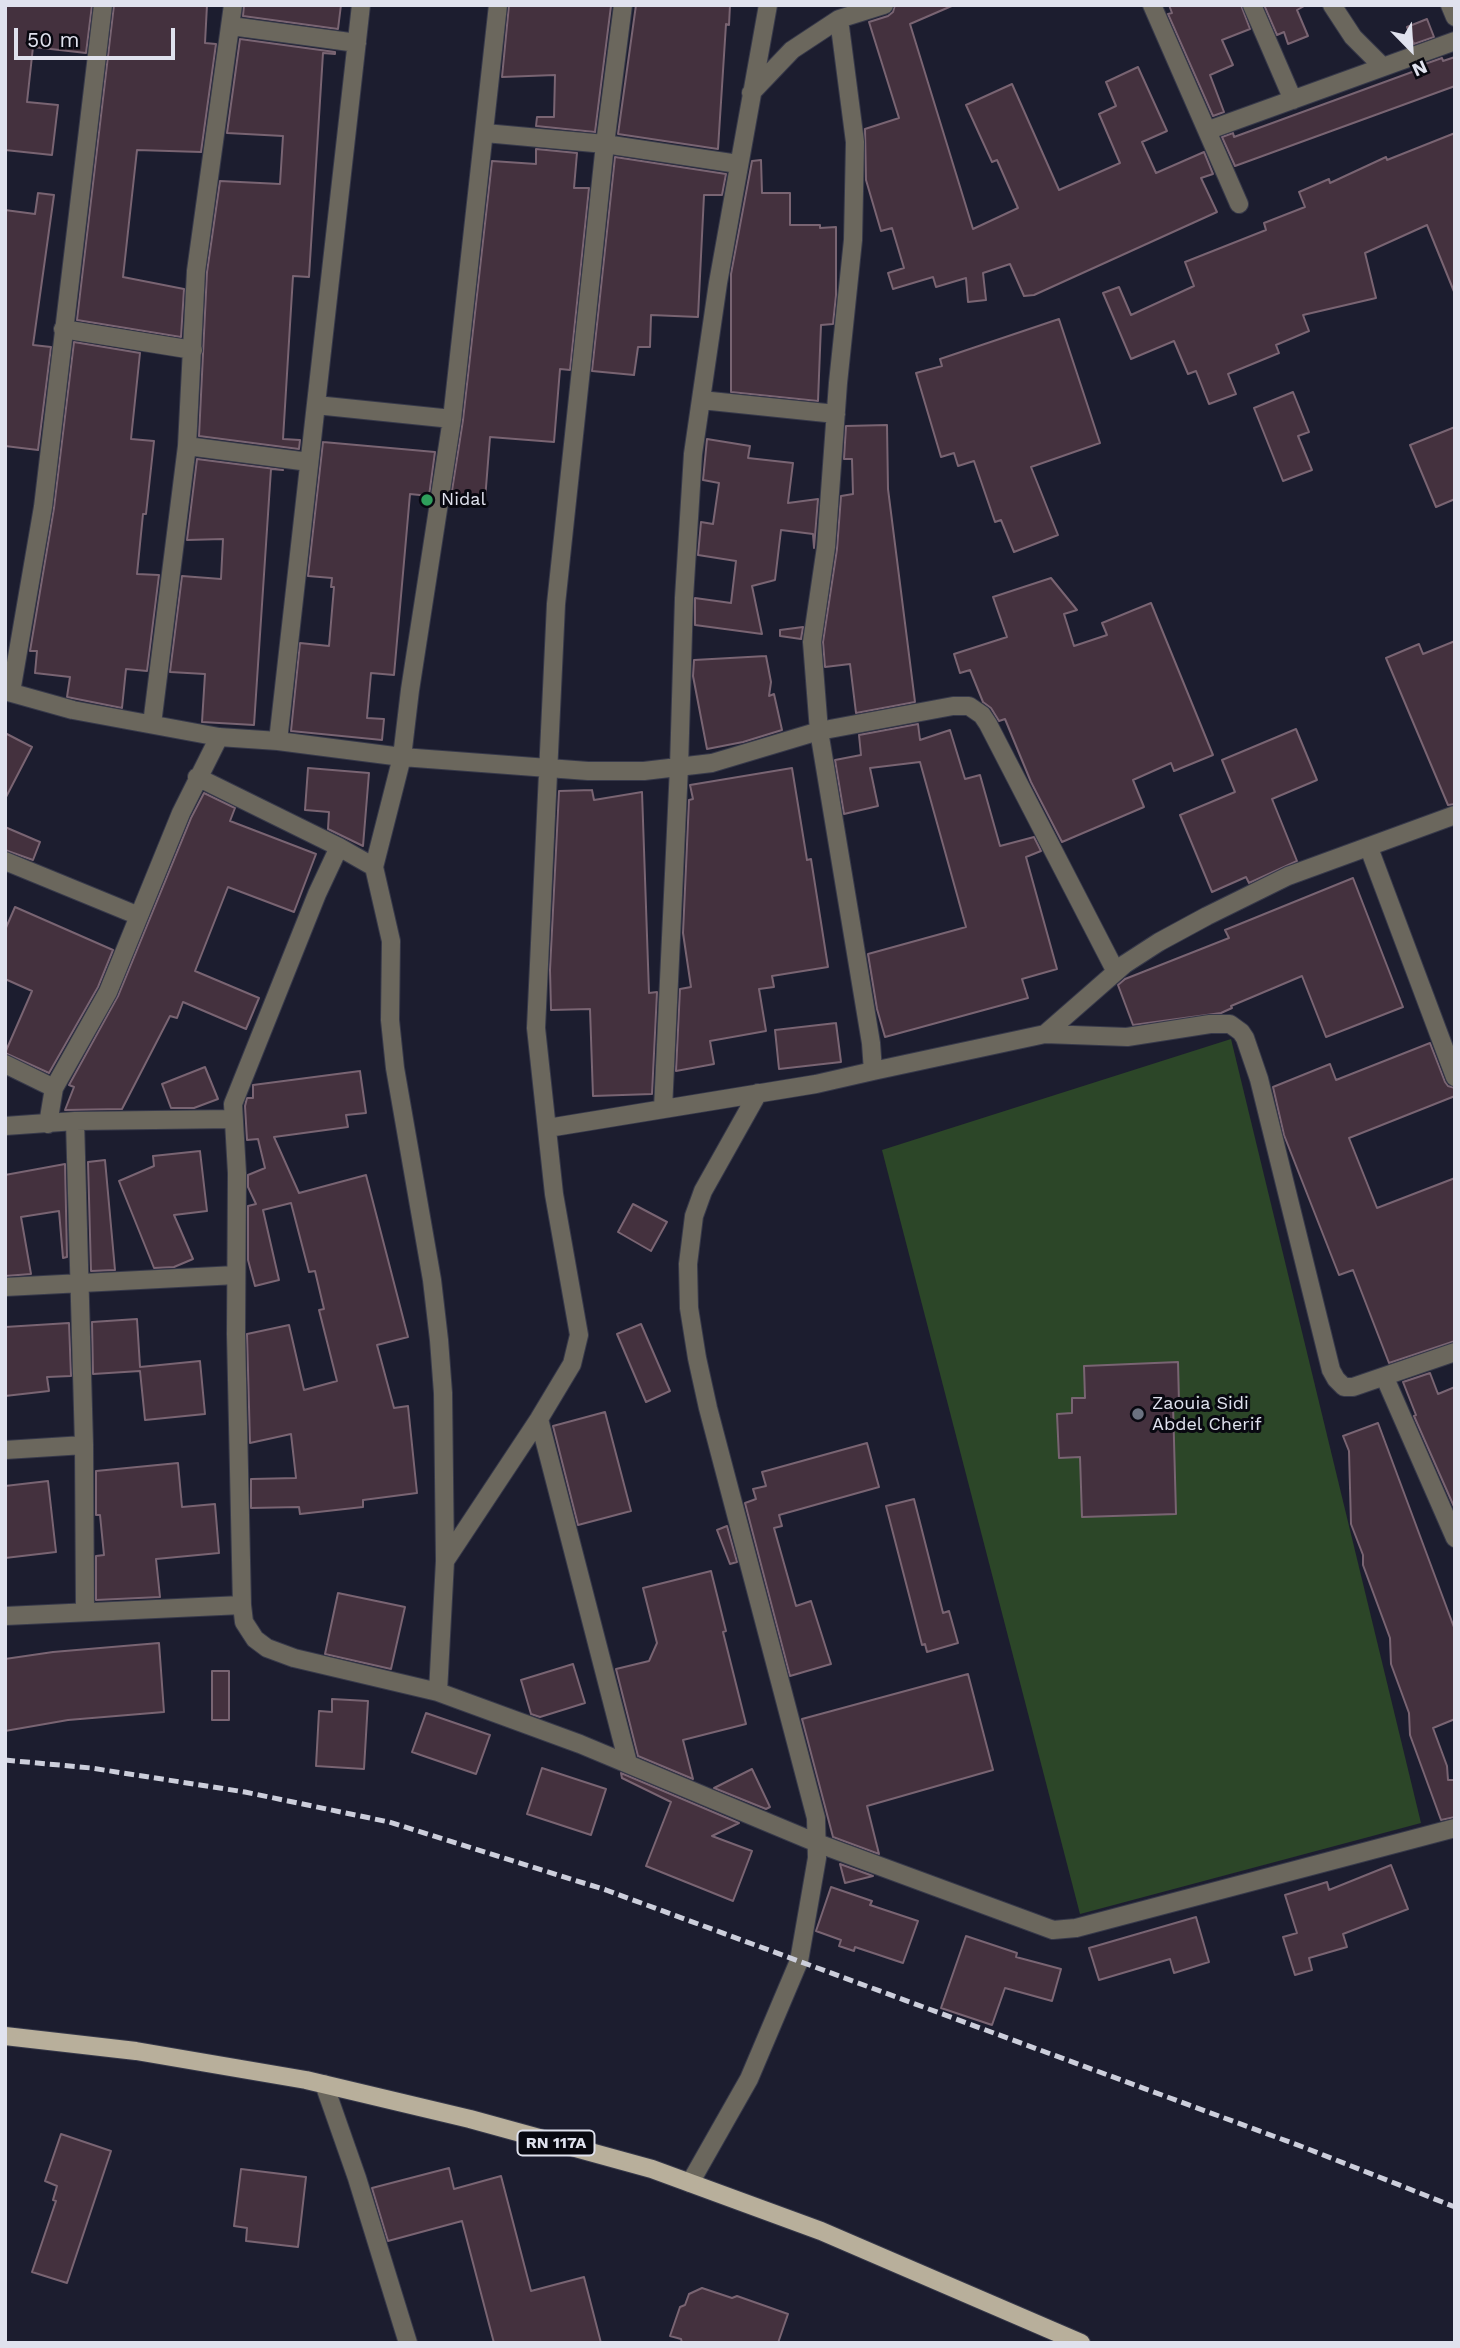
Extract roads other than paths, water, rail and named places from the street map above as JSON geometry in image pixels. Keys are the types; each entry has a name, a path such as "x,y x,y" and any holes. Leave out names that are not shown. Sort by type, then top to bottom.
{"main road":[{"name":"RN 117A","path":"5,2036 136,2051 324,2084 483,2123 652,2169 821,2231 1081,2343"}],"street":[{"path":"103,5 43,507 8,691 73,710 219,737 278,741 402,757 588,771 644,771 712,763 819,731 953,706 969,706 988,724 1116,972"},
{"path":"152,723 187,446 196,271 233,5"},
{"path":"278,741 361,5"},
{"path":"438,1692 446,1561 443,1393 439,1340 432,1280 394,1068 390,1020 391,941 374,867 402,757 452,419 498,5"},
{"path":"446,1561 572,1364 579,1335 554,1194 536,1028 556,604 605,144 623,5"},
{"path":"663,1109 684,598 693,454 738,164 768,5"},
{"path":"750,94 792,50 839,19 884,5"},
{"path":"1152,5 1209,130 1239,204"},
{"path":"1252,5 1293,100"},
{"path":"1332,5 1353,37 1383,67"},
{"path":"1450,5 1455,17"},
{"path":"839,19 855,142 853,240 826,547 812,642 819,731 871,1043 873,1071"},
{"path":"231,26 357,43"},
{"path":"1209,130 1455,41"},
{"path":"485,133 605,144 738,164"},
{"path":"63,329 193,351"},
{"path":"701,400 836,414"},
{"path":"316,405 452,419"},
{"path":"187,446 309,462"},
{"path":"48,1124 54,1088 108,992 197,777 219,737"},
{"path":"197,777 374,867"},
{"path":"1045,1034 1116,972 1159,942 1289,876 1455,816"},
{"path":"339,847 233,1104 237,1173 236,1275 242,1605 244,1622 255,1639 267,1648 324,1666 438,1692 628,1763 817,1843 1053,1930 1076,1928 1455,1828"},
{"path":"1369,848 1455,1076"},
{"path":"5,861 139,916"},
{"path":"548,1129 758,1093 1045,1034 1127,1037 1230,1024 1241,1031 1259,1079 1331,1370 1340,1384 1349,1388 1455,1352"},
{"path":"5,1064 54,1088"},
{"path":"690,2183 749,2079 799,1961 814,1881 817,1843 817,1818 711,1421 696,1358 689,1308 688,1264 694,1216 703,1191 758,1093"},
{"path":"5,1126 75,1121 233,1119"},
{"path":"75,1121 81,1283 85,1612"},
{"path":"5,1287 236,1275"},
{"path":"1385,1377 1455,1538"},
{"path":"539,1419 628,1763"},
{"path":"5,1450 84,1445"},
{"path":"5,1616 242,1605"},
{"path":"324,2084 357,2178 408,2343"}],"railway":[{"path":"5,1760 91,1768 245,1792 389,1822 606,1890 1303,2147 1455,2207"}],"place":[{"name":"Nidal","path":"427,500"},
{"name":"Zaouia Sidi Abdel Cherif","path":"1138,1414"}]}
